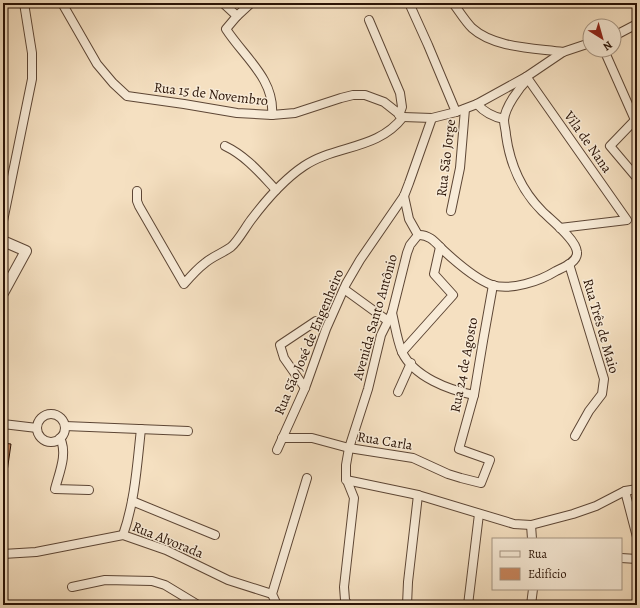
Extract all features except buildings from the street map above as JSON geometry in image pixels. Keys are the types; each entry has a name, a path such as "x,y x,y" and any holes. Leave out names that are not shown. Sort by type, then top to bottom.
{"street":[{"path":"3,221 32,79 32,53 24,3"},
{"name":"Rua 15 de Novembro","path":"62,3 97,64 113,83 127,96 237,113 272,115 295,113 353,95 365,95 388,104 401,116"},
{"path":"223,3 237,16"},
{"path":"251,3 226,28 268,87 273,106 272,115"},
{"path":"408,3 428,45 456,112"},
{"path":"454,3 471,27 483,36 496,41 563,52"},
{"path":"138,192 136,197 138,206 184,284 205,263 232,246 276,190 305,165 319,158 374,140 397,125 401,116 402,108 400,94 368,20"},
{"path":"622,32 637,24"},
{"path":"401,116 432,118 465,109 527,78 563,52 582,46"},
{"path":"608,58 636,119 610,146 637,178"},
{"path":"404,196 409,219 418,235 427,236 470,273 493,285 508,286 540,280 569,264 576,258 577,252 572,240 541,210 528,194 519,179 508,146 504,120 511,101 527,78"},
{"name":"Vila de Nana","path":"527,78 627,220 560,228"},
{"path":"477,104 488,114 504,120"},
{"name":"Rua São Jorge","path":"452,211 460,168 465,109"},
{"name":"Rua São José de Engenheiro","path":"276,450 305,388 326,329 344,289 360,260 404,196 410,183 432,118"},
{"path":"225,146 236,151 276,190"},
{"name":"Avenida Santo Antônio","path":"346,480 346,465 349,448 368,389 381,335 392,313 406,253 418,235"},
{"path":"3,241 26,251 3,293"},
{"path":"402,352 453,295 434,274 440,247"},
{"name":"Rua Três de Maio","path":"569,264 604,379 602,394 589,411 575,436"},
{"name":"Rua 24 de Agosto","path":"481,483 490,460 459,449 474,395 482,340 493,285"},
{"path":"344,289 388,321"},
{"path":"392,313 402,352 411,363 429,378 442,386 474,395"},
{"path":"305,388 284,358 280,345 316,321"},
{"path":"398,392 411,363"},
{"path":"48,414 56,414 64,422 65,426 60,438 52,442 47,441 40,436 37,424 41,417 48,414"},
{"path":"3,424 37,428"},
{"path":"65,426 188,431"},
{"path":"123,535 132,502 141,429"},
{"path":"60,438 64,454 55,489 89,490"},
{"name":"Rua Carla","path":"282,438 312,438 349,448 413,458 461,478 481,483"},
{"path":"277,605 272,594 307,478"},
{"path":"346,480 418,494 514,524 531,525 573,514 596,506 625,491 637,489"},
{"path":"346,480 354,498 344,587 347,602"},
{"path":"625,491 637,537"},
{"path":"407,605 408,582 418,494"},
{"path":"132,502 215,535"},
{"path":"468,605 480,514"},
{"path":"531,525 532,538"},
{"name":"Rua Alvorada","path":"3,554 36,552 123,535 166,550 228,580 272,594"},
{"path":"622,558 637,559"},
{"path":"72,587 105,580 152,581 165,585 198,605"},
{"path":"531,605 532,590"}]}
